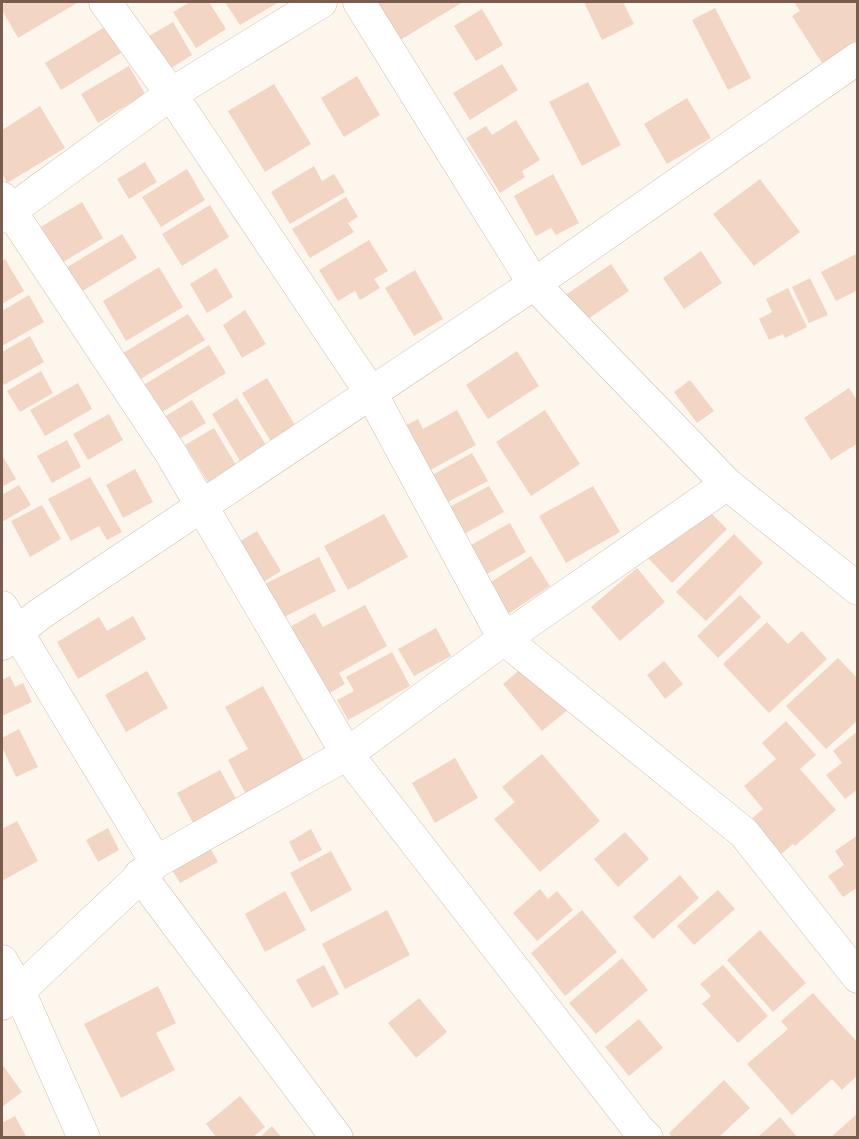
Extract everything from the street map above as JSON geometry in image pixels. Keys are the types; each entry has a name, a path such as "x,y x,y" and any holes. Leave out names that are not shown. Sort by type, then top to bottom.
{"street":[{"path":"105,2 171,94 371,393 504,639 744,833 858,977"},
{"path":"321,2 171,94 4,208 170,452 346,754 639,1130 647,1137"},
{"path":"359,2 534,284 727,484 858,589"},
{"path":"337,1137 148,868 6,628 40,614 534,284 858,58"},
{"path":"10,998 148,868 346,754 504,639 727,484"},
{"path":"2,961 10,998 84,1137"}],"building":[{"path":"7,2 77,3 18,38 2,10 2,5"},
{"path":"190,2 209,2 226,29 196,48 173,12"},
{"path":"225,2 279,2 240,25"},
{"path":"366,2 463,2 392,45"},
{"path":"584,2 623,2 634,24 602,40"},
{"path":"794,2 856,2 858,4 858,40 822,63 792,16 800,11"},
{"path":"715,8 751,78 728,90 692,20"},
{"path":"482,9 503,45 476,61 454,26"},
{"path":"173,22 192,55 168,70 149,36"},
{"path":"105,27 121,53 61,90 45,63"},
{"path":"502,64 518,90 470,120 453,93"},
{"path":"129,66 145,94 98,123 81,94"},
{"path":"357,76 380,115 344,137 321,98"},
{"path":"588,82 621,145 582,166 549,102"},
{"path":"274,84 311,144 265,172 228,111"},
{"path":"687,98 711,138 667,164 644,124"},
{"path":"40,106 65,148 7,183 2,173 2,130"},
{"path":"516,120 540,160 522,171 525,177 500,193 466,138 486,126 492,135"},
{"path":"145,162 157,182 129,199 117,179"},
{"path":"314,166 322,181 334,174 345,192 290,224 271,192"},
{"path":"187,169 205,200 161,227 142,197"},
{"path":"553,174 579,223 556,235 551,228 536,236 514,196"},
{"path":"760,179 800,232 754,266 713,214"},
{"path":"346,197 358,217 348,223 354,232 310,258 292,229"},
{"path":"82,202 103,238 55,267 34,231"},
{"path":"210,205 229,237 182,266 162,234"},
{"path":"122,234 137,258 74,296 59,272"},
{"path":"369,240 388,271 374,279 380,288 360,300 355,291 338,301 319,270"},
{"path":"701,251 722,283 684,309 663,278"},
{"path":"858,253 858,290 836,301 821,272"},
{"path":"5,259 24,291 2,304 2,261"},
{"path":"611,264 629,291 582,323 564,296"},
{"path":"159,267 183,307 126,341 103,301"},
{"path":"216,268 233,297 207,313 190,284"},
{"path":"415,270 443,319 414,336 385,288"},
{"path":"810,278 828,315 809,323 792,287"},
{"path":"788,288 807,327 785,338 783,334 769,340 759,319 772,312 766,299"},
{"path":"29,295 44,322 2,346 2,311"},
{"path":"245,310 266,344 242,358 223,325"},
{"path":"188,314 205,340 134,383 118,356"},
{"path":"30,336 44,362 4,385 2,352"},
{"path":"209,345 226,373 154,417 137,389"},
{"path":"517,351 539,386 488,419 466,385"},
{"path":"41,371 53,393 20,412 7,391"},
{"path":"267,378 298,430 273,445 242,393"},
{"path":"690,380 714,411 697,423 674,392"},
{"path":"78,383 92,409 45,436 30,410"},
{"path":"849,388 858,402 858,443 831,460 804,418"},
{"path":"237,398 266,445 240,461 212,414"},
{"path":"192,400 206,423 169,445 156,422"},
{"path":"457,410 476,445 425,473 401,428 418,419 423,429"},
{"path":"545,410 580,464 531,496 496,442"},
{"path":"109,414 123,440 88,460 73,434"},
{"path":"214,428 236,465 208,482 185,445"},
{"path":"67,440 81,467 52,483 37,456"},
{"path":"472,453 488,481 440,506 425,479"},
{"path":"2,455 16,479 2,487"},
{"path":"135,469 153,502 123,518 106,485"},
{"path":"90,477 122,532 107,540 99,526 71,541 48,499"},
{"path":"19,485 31,505 2,522 2,495"},
{"path":"489,486 504,512 457,538 442,511"},
{"path":"593,486 620,532 566,563 539,516"},
{"path":"702,504 727,529 672,583 647,557"},
{"path":"42,505 61,539 30,557 11,521"},
{"path":"384,514 408,557 348,590 324,546"},
{"path":"510,523 526,552 480,578 464,549"},
{"path":"257,531 281,571 260,584 236,544"},
{"path":"734,534 763,563 706,621 676,592"},
{"path":"531,556 550,586 505,616 485,586"},
{"path":"319,557 336,591 274,622 257,588"},
{"path":"637,568 665,602 620,641 591,607"},
{"path":"740,595 761,617 718,658 697,636"},
{"path":"365,605 387,646 339,673 345,684 326,695 290,627 315,613 323,627"},
{"path":"133,616 146,639 78,679 57,642 99,617 107,631"},
{"path":"767,622 788,644 802,631 827,659 769,713 723,664"},
{"path":"436,628 451,656 414,676 398,649"},
{"path":"392,652 410,686 348,720 337,700 354,691 346,677"},
{"path":"838,658 858,679 858,720 826,749 786,706"},
{"path":"530,661 569,709 542,731 503,684"},
{"path":"664,661 683,684 665,699 647,675"},
{"path":"147,671 168,708 126,732 105,695"},
{"path":"10,676 15,687 23,683 32,702 2,716 2,680"},
{"path":"263,686 309,770 250,802 228,760 248,749 225,707"},
{"path":"786,721 816,755 800,769 836,810 795,846 793,844 774,860 744,825 763,809 744,786 776,759 762,743"},
{"path":"19,729 38,767 16,777 2,747 2,738"},
{"path":"858,731 858,789 845,799 826,775 842,763 833,751"},
{"path":"542,754 600,821 540,872 494,819 515,802 502,787"},
{"path":"455,758 478,798 435,823 412,783"},
{"path":"220,770 241,808 198,832 177,793"},
{"path":"17,821 38,861 2,881 2,829"},
{"path":"108,828 119,850 98,862 86,840"},
{"path":"311,829 322,850 299,862 289,842"},
{"path":"625,832 649,859 618,887 594,859"},
{"path":"858,835 858,887 843,897 828,876 844,865 835,851"},
{"path":"206,841 218,862 180,883 168,863"},
{"path":"331,851 352,890 311,912 290,873"},
{"path":"680,875 699,898 653,939 633,917"},
{"path":"540,889 548,899 557,891 573,910 537,941 513,913"},
{"path":"718,890 735,909 694,945 677,926"},
{"path":"285,891 306,930 265,952 245,914"},
{"path":"387,910 410,955 345,989 322,944"},
{"path":"582,910 617,952 565,996 531,953"},
{"path":"760,930 806,983 773,1012 727,960"},
{"path":"622,958 648,990 596,1034 569,1003"},
{"path":"324,965 339,994 312,1008 296,980"},
{"path":"723,965 768,1016 738,1043 702,1004 711,996 700,984"},
{"path":"158,986 176,1023 156,1033 175,1070 121,1098 84,1024"},
{"path":"813,993 858,1043 858,1075 842,1090 832,1079 792,1115 747,1064 788,1029 781,1021"},
{"path":"419,998 447,1032 416,1058 388,1023"},
{"path":"639,1019 663,1048 629,1076 605,1047"},
{"path":"2,1064 22,1092 2,1107"},
{"path":"724,1080 750,1108 718,1138 673,1138 669,1133"},
{"path":"240,1096 265,1127 252,1138 217,1138 206,1124"},
{"path":"858,1113 858,1138 830,1138"},
{"path":"15,1116 27,1138 2,1138 2,1123"},
{"path":"780,1117 798,1138 757,1138"},
{"path":"272,1126 282,1138 259,1138"}]}
